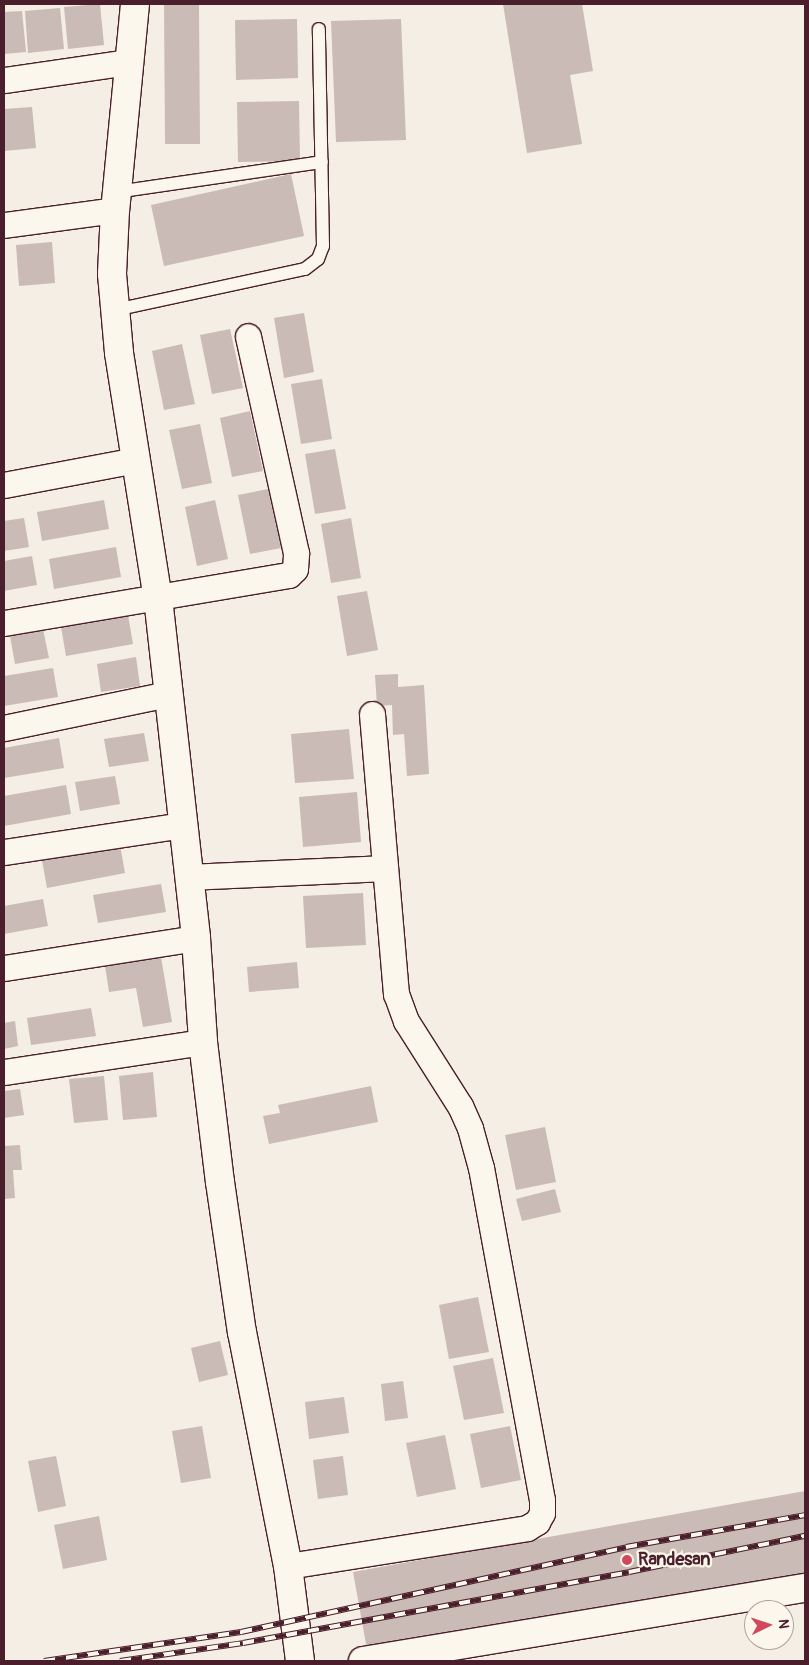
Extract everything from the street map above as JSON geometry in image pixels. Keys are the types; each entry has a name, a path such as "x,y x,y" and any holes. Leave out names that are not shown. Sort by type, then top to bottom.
{"street":[{"path":"135,4 116,201 112,274 136,460 158,598 196,938 203,1042 242,1332 288,1566 300,1661"},
{"path":"4,80 129,62"},
{"path":"4,225 116,201"},
{"path":"4,623 289,575 295,569 296,554 248,336"},
{"path":"4,485 136,460"},
{"path":"4,728 168,694"},
{"path":"288,1566 527,1528 537,1522 542,1513 542,1500 481,1168 460,1106 406,1021 396,994 372,714"},
{"path":"4,852 183,825"},
{"path":"189,877 385,868"},
{"path":"4,968 196,938"},
{"path":"4,1072 203,1042"},
{"path":"363,1661 805,1588"}],"lane":[{"path":"116,310 305,269 313,265 323,246 319,29"},
{"path":"116,201 322,162"}],"building":[{"path":"100,4 104,45 68,49 64,7"},
{"path":"164,4 199,4 200,144 165,144"},
{"path":"503,4 582,4 593,71 570,75 582,144 527,153"},
{"path":"60,8 64,49 28,53 25,11"},
{"path":"22,11 26,52 4,54 4,12"},
{"path":"297,19 298,78 236,80 235,20"},
{"path":"401,19 406,140 336,142 331,21"},
{"path":"299,101 300,161 238,162 237,102"},
{"path":"32,107 36,148 4,151 4,109"},
{"path":"291,174 304,236 164,266 151,205"},
{"path":"52,242 55,283 19,286 16,245"},
{"path":"304,313 314,372 284,378 274,318"},
{"path":"230,329 243,388 212,394 200,335"},
{"path":"182,344 195,404 164,410 152,351"},
{"path":"322,379 332,439 301,444 291,384"},
{"path":"250,411 263,471 232,477 220,418"},
{"path":"200,424 212,483 182,489 169,430"},
{"path":"335,449 346,509 315,514 305,454"},
{"path":"268,489 281,548 250,554 238,495"},
{"path":"104,500 109,529 42,541 37,512"},
{"path":"215,500 228,559 197,566 185,507"},
{"path":"24,518 29,547 4,551 4,521"},
{"path":"351,518 361,578 331,583 321,524"},
{"path":"116,547 121,577 54,589 49,559"},
{"path":"32,556 37,585 4,591 4,561"},
{"path":"367,591 378,650 347,656 337,596"},
{"path":"128,615 133,644 66,656 61,627"},
{"path":"43,629 49,658 15,664 10,636"},
{"path":"136,657 140,686 101,692 97,664"},
{"path":"53,668 58,697 4,706 4,676"},
{"path":"398,674 398,687 424,685 429,774 407,776 404,734 393,735 392,705 377,706 375,675"},
{"path":"349,729 354,779 295,783 291,734"},
{"path":"144,733 149,761 109,767 104,739"},
{"path":"59,738 64,768 4,778 4,748"},
{"path":"115,776 120,804 80,811 75,782"},
{"path":"66,785 71,814 4,826 4,796"},
{"path":"357,792 361,842 303,847 299,797"},
{"path":"120,845 125,873 47,888 42,860"},
{"path":"161,884 166,912 98,923 93,895"},
{"path":"363,893 366,945 306,948 303,896"},
{"path":"43,899 48,926 4,934 4,906"},
{"path":"161,957 172,1022 143,1027 136,988 109,992 105,966"},
{"path":"297,962 299,988 249,992 247,967"},
{"path":"91,1008 96,1036 31,1045 27,1018"},
{"path":"15,1021 18,1046 4,1049 4,1023"},
{"path":"153,1072 157,1117 123,1120 119,1076"},
{"path":"104,1076 108,1120 74,1123 69,1079"},
{"path":"371,1086 378,1122 269,1144 263,1116 280,1113 278,1105"},
{"path":"20,1089 24,1115 4,1118 4,1091"},
{"path":"545,1127 556,1182 516,1190 505,1135"},
{"path":"20,1145 22,1170 13,1170 15,1198 4,1199 4,1146"},
{"path":"555,1189 561,1212 522,1221 516,1199"},
{"path":"478,1297 489,1352 449,1359 439,1305"},
{"path":"220,1341 228,1375 199,1382 191,1348"},
{"path":"493,1358 504,1413 464,1420 453,1366"},
{"path":"403,1381 408,1418 385,1421 381,1384"},
{"path":"344,1397 349,1433 309,1439 305,1402"},
{"path":"202,1426 211,1478 181,1483 172,1431"},
{"path":"510,1426 521,1480 481,1488 470,1434"},
{"path":"445,1435 456,1489 417,1497 406,1443"},
{"path":"56,1456 66,1506 38,1512 28,1461"},
{"path":"343,1456 348,1495 318,1499 313,1460"},
{"name":"Randesan","path":"805,1491 805,1577 368,1655 353,1572"},
{"path":"99,1516 107,1560 63,1569 54,1525"}],"railway":[{"path":"44,1661 241,1632 626,1547 805,1515"},
{"path":"120,1661 243,1643 629,1572 805,1536"}],"place":[{"name":"Randesan","path":"627,1560"}]}
